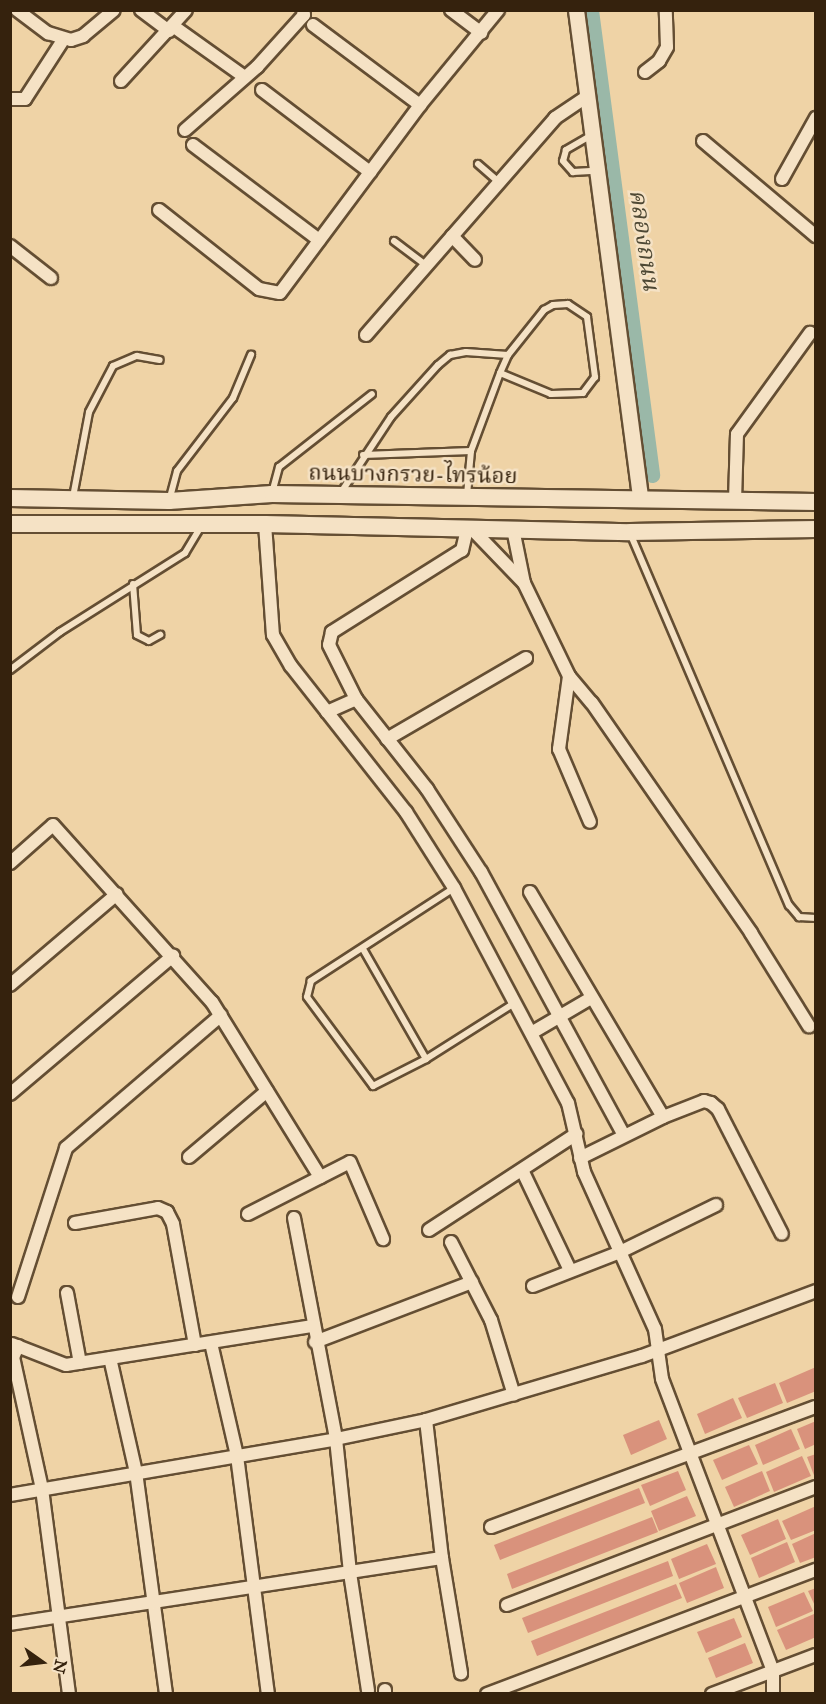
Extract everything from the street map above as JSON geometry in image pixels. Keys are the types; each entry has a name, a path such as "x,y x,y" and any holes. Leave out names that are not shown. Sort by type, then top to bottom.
{"main road":[{"name":"ถนนบางกรวย-ไทรน้อย","path":"10,498 169,501 272,494 816,502"},
{"path":"10,525 266,524 630,532 816,529"}],"street":[{"path":"17,10 63,40 83,36 114,10"},
{"path":"141,10 243,75"},
{"path":"121,81 186,10"},
{"path":"185,130 243,75 257,67 304,15 303,10"},
{"path":"451,10 481,33"},
{"path":"159,210 265,293 280,293 286,288 420,105 498,10"},
{"path":"576,10 585,98 640,500"},
{"path":"645,72 659,61 667,46 666,10"},
{"path":"313,25 420,105"},
{"path":"10,99 25,99 63,40"},
{"path":"262,90 370,172"},
{"path":"366,335 555,118 585,98"},
{"path":"782,179 816,118"},
{"path":"703,141 816,236"},
{"path":"193,145 319,240"},
{"path":"452,236 475,260"},
{"path":"10,246 51,278"},
{"path":"735,501 737,434 810,333"},
{"path":"266,524 273,635 291,666 406,812 454,888 533,1032 568,1103 580,1158 661,1349 662,1379 773,1671 773,1694"},
{"path":"524,584 470,529 462,550 332,632 328,645 356,699 427,789 481,872 558,1018 624,1136"},
{"path":"513,529 524,584 569,676 592,703 745,924 809,1026"},
{"path":"387,739 526,658"},
{"path":"569,676 559,749 590,822"},
{"path":"327,712 356,699"},
{"path":"10,863 53,825 173,956 221,1015 320,1177"},
{"path":"530,892 663,1117"},
{"path":"10,985 117,894"},
{"path":"10,1094 173,956"},
{"path":"533,1032 591,998"},
{"path":"18,1297 66,1148 221,1015"},
{"path":"189,1157 267,1091"},
{"path":"580,1158 663,1117 704,1101 718,1109 782,1234"},
{"path":"429,1230 524,1172 576,1134"},
{"path":"248,1214 350,1162 383,1239"},
{"path":"524,1172 570,1270"},
{"path":"533,1286 620,1252 716,1204"},
{"path":"75,1223 158,1208 167,1212 173,1224 195,1345"},
{"path":"294,1218 315,1342 336,1439 350,1573 368,1691"},
{"path":"451,1242 491,1320 514,1395"},
{"path":"315,1342 472,1282"},
{"path":"10,1495 336,1439 426,1420 661,1349 816,1291"},
{"path":"67,1293 80,1363"},
{"path":"69,1694 57,1617 42,1489 13,1357 14,1345 66,1365 313,1326"},
{"path":"211,1343 237,1456 251,1589 268,1694"},
{"path":"110,1358 136,1473 151,1605 166,1694"},
{"path":"491,1527 816,1407"},
{"path":"426,1420 442,1558 461,1674"},
{"path":"507,1605 816,1487"},
{"path":"10,1624 151,1605 442,1558"},
{"path":"487,1694 816,1570"},
{"path":"712,1694 816,1655"}],"lane":[{"path":"590,136 566,150 563,161 573,172 595,171"},
{"path":"478,164 499,182"},
{"path":"394,241 426,265"},
{"path":"466,498 471,451 500,373 508,355 544,310 568,304 590,322 595,377 583,393 551,394 500,373"},
{"path":"339,495 363,455 391,417 450,355 466,352 508,355"},
{"path":"169,501 177,471 233,398 251,355"},
{"path":"73,499 88,412 113,366 137,356 160,360"},
{"path":"272,494 279,467 372,394"},
{"path":"363,455 471,451"},
{"path":"10,670 133,584 185,553 203,524"},
{"path":"630,532 789,905 799,917 816,918"},
{"path":"133,584 136,635 149,640 160,635"},
{"path":"454,888 311,981 307,997 370,1084 379,1086 516,1002"},
{"path":"363,949 426,1059"}],"building":[{"path":"816,1367 816,1391 787,1403 779,1383"},
{"path":"775,1383 783,1403 747,1418 738,1398"},
{"path":"733,1398 742,1418 705,1434 697,1414"},
{"path":"659,1420 667,1439 631,1455 623,1435"},
{"path":"816,1421 816,1444 805,1449 797,1429"},
{"path":"791,1429 800,1449 763,1465 755,1445"},
{"path":"749,1445 758,1464 722,1480 713,1460"},
{"path":"816,1454 816,1478 815,1478 807,1457"},
{"path":"802,1456 811,1476 774,1492 766,1472"},
{"path":"678,1471 686,1490 650,1506 641,1485"},
{"path":"762,1471 770,1491 734,1507 725,1487"},
{"path":"639,1488 645,1503 500,1560 494,1545"},
{"path":"687,1496 696,1516 659,1531 651,1511"},
{"path":"816,1506 816,1530 791,1540 782,1521"},
{"path":"652,1517 658,1532 512,1589 507,1574"},
{"path":"778,1519 786,1539 750,1555 741,1535"},
{"path":"816,1533 816,1557 800,1563 792,1544"},
{"path":"787,1542 795,1562 759,1578 751,1558"},
{"path":"707,1544 716,1564 679,1579 671,1559"},
{"path":"668,1561 673,1576 528,1633 522,1618"},
{"path":"716,1567 724,1588 687,1603 679,1583"},
{"path":"676,1584 682,1598 537,1656 531,1641"},
{"path":"816,1588 816,1608 808,1591"},
{"path":"804,1592 813,1611 776,1627 768,1607"},
{"path":"814,1614 816,1637 786,1650 777,1630"},
{"path":"734,1618 742,1637 706,1653 697,1632"},
{"path":"745,1643 753,1663 716,1678 708,1658"}],"waterway":[{"name":"คลองถนน","path":"591,10 652,475"}]}
